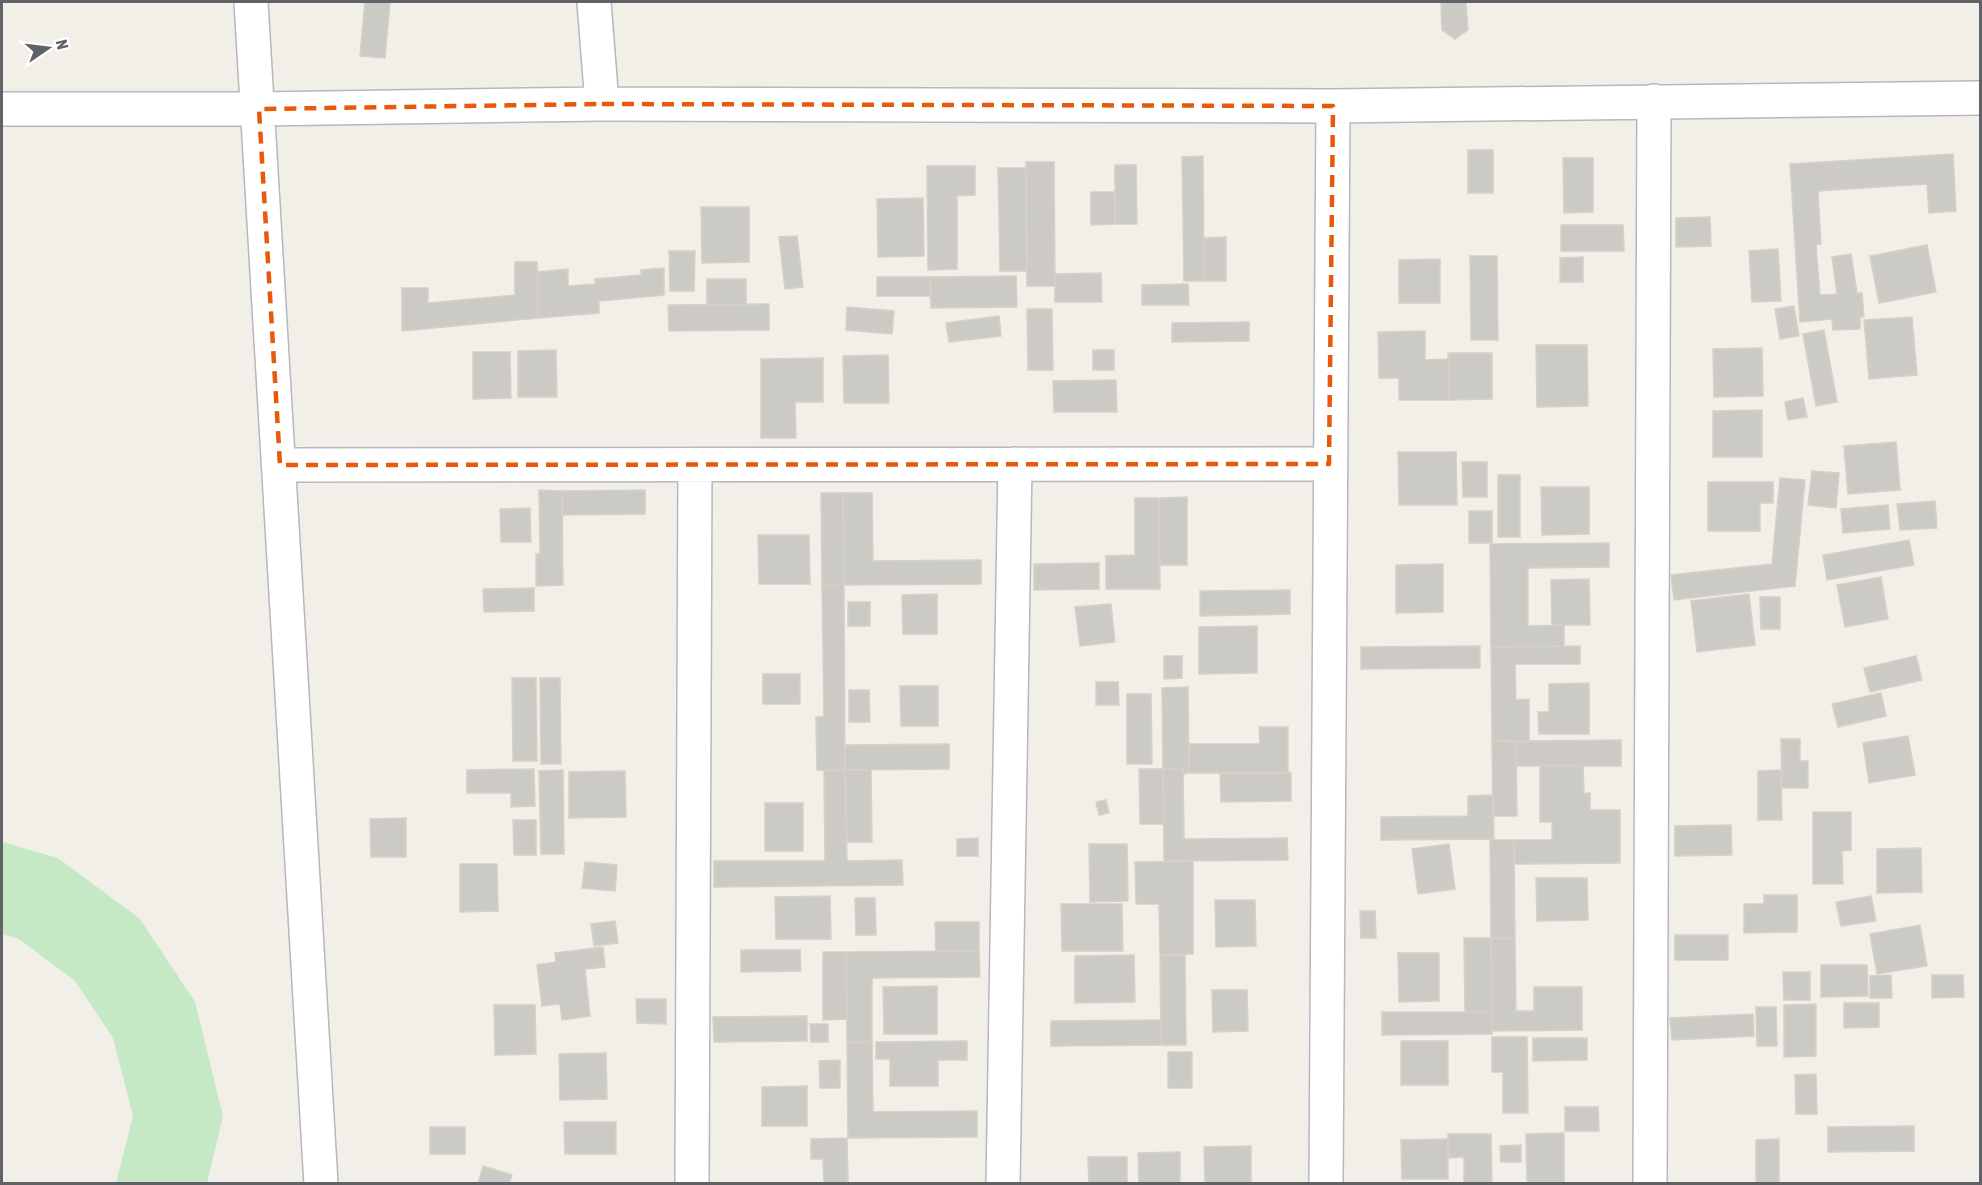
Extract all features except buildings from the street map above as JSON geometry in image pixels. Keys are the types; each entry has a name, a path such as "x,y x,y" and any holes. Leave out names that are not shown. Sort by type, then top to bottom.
{"street":[{"path":"251,2 321,1184"},
{"path":"594,2 602,104"},
{"path":"2,109 259,109 602,104 1333,106 1980,98"},
{"path":"1650,1184 1654,101"},
{"path":"1326,1184 1333,106"},
{"path":"1004,1184 1015,464"},
{"path":"280,465 1329,464"},
{"path":"692,1184 694,465"}],"highlighted area":[{"path":"602,104 1333,106 1329,464 280,465 259,109"}],"green space":[{"path":"2,842 58,858 140,919 195,1002 223,1116 207,1183 116,1183 133,1116 113,1038 75,981 19,939 2,934"}]}
